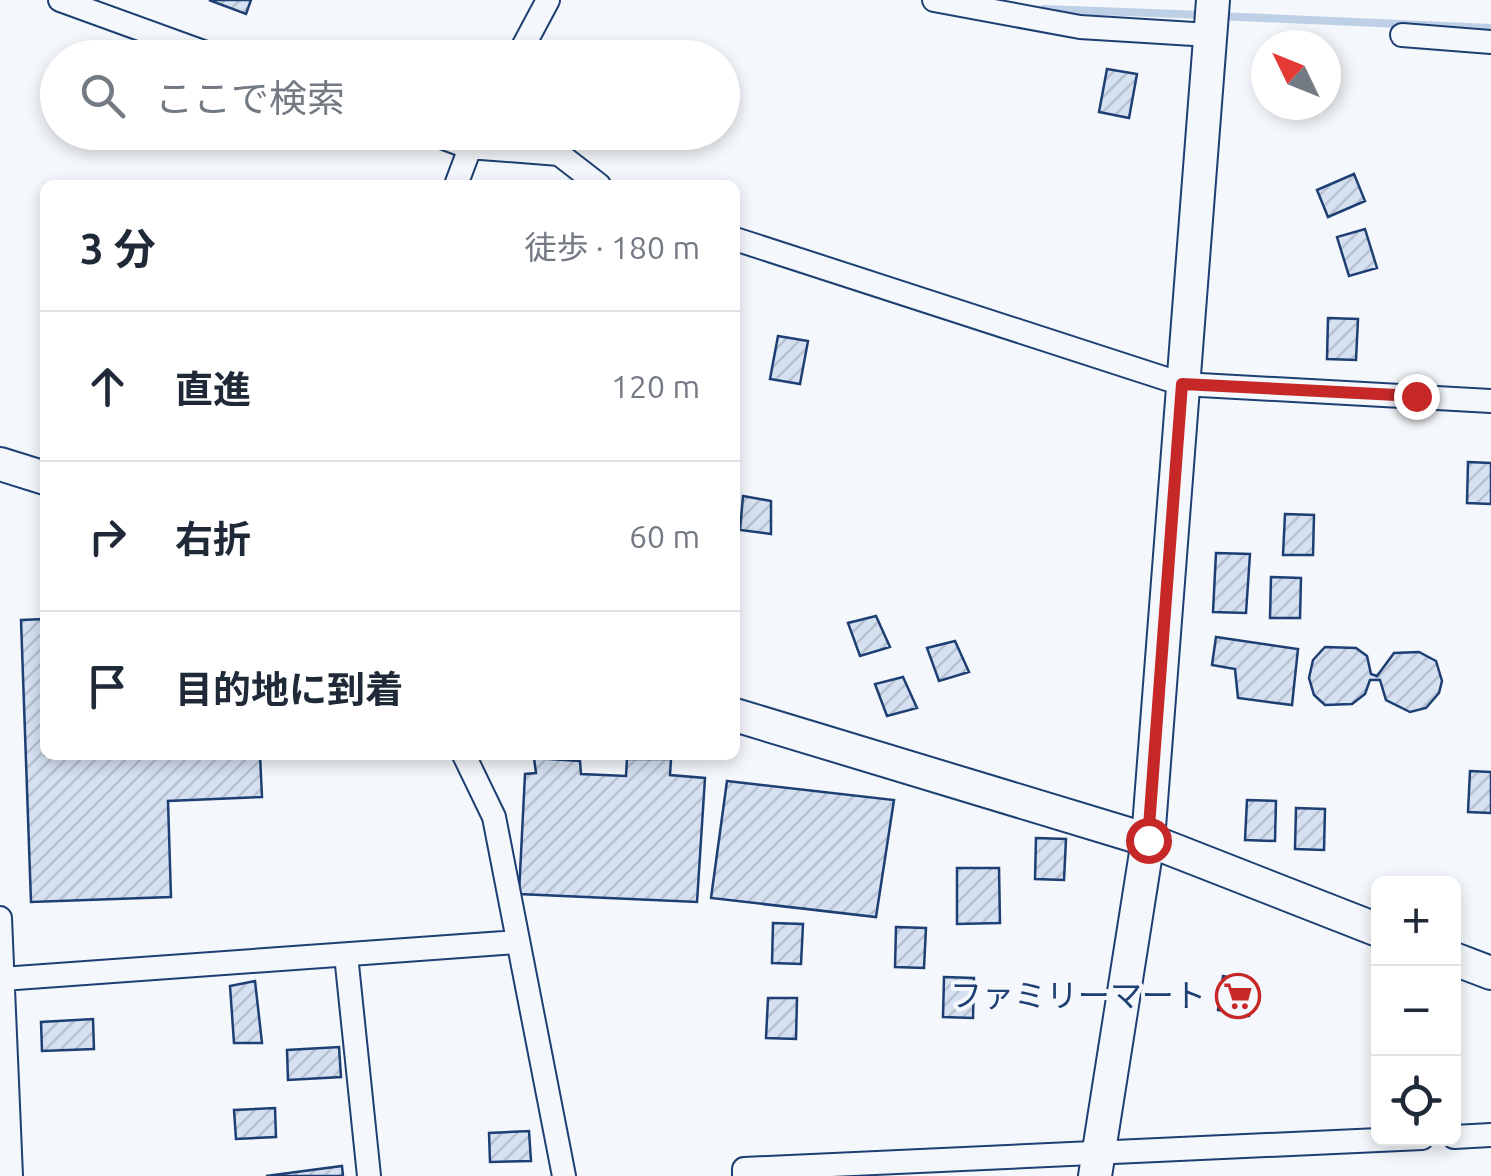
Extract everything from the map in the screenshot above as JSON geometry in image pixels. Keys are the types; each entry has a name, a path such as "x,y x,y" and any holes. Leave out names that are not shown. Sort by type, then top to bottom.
{"street":[{"path":"60,0 170,40"},
{"path":"527,40 548,0"},
{"path":"934,0 1080,27 1210,34"},
{"path":"1097,1166 1148,840 1214,0"},
{"path":"1402,35 1491,42"},
{"path":"458,180 468,150"},
{"path":"534,150 559,154 593,180"},
{"path":"740,241 1182,384 1491,400"},
{"path":"0,464 40,476"},
{"path":"740,718 1148,840 1371,927"},
{"path":"466,760 494,817 564,1176"},
{"path":"0,918 11,1176"},
{"path":"2,979 516,942"},
{"path":"346,955 370,1176"},
{"path":"1461,962 1491,973"},
{"path":"1461,1137 1491,1135"},
{"path":"744,1176 744,1169 1097,1166 1371,1142"}],"building":[{"path":"209,0 251,0 246,14"},
{"path":"1107,69 1137,74 1129,118 1099,112"},
{"path":"1354,174 1365,201 1328,217 1317,190"},
{"path":"1365,229 1377,268 1349,276 1337,237"},
{"path":"1328,318 1358,319 1356,360 1327,359"},
{"path":"778,336 808,341 800,384 770,379"},
{"path":"1468,462 1491,463 1491,504 1467,503"},
{"path":"743,496 771,501 771,534 740,530"},
{"path":"1285,514 1314,515 1313,555 1283,555"},
{"path":"1216,553 1250,554 1246,613 1213,612"},
{"path":"1271,577 1301,578 1300,618 1270,618"},
{"path":"876,616 890,647 860,656 848,623"},
{"path":"40,619 40,760 260,760 262,797 168,801 171,897 31,902 21,620"},
{"path":"1216,637 1298,649 1292,705 1238,698 1235,669 1212,665"},
{"path":"955,641 969,672 939,681 927,648"},
{"path":"1325,647 1356,648 1367,656 1371,674 1377,676 1394,653 1419,652 1436,661 1442,681 1439,693 1426,708 1410,712 1386,700 1380,680 1370,680 1365,694 1352,704 1325,705 1314,695 1309,678 1313,660"},
{"path":"903,677 917,708 887,716 875,684"},
{"path":"534,760 580,761 581,774 626,776 627,760 671,760 670,775 705,778 697,902 519,894 525,774 536,773"},
{"path":"1470,771 1491,772 1491,813 1468,812"},
{"path":"727,781 894,800 876,917 711,898"},
{"path":"1247,800 1276,801 1275,841 1245,840"},
{"path":"1296,808 1325,809 1324,850 1295,849"},
{"path":"1036,838 1066,839 1064,880 1035,879"},
{"path":"957,868 999,868 1000,923 957,924"},
{"path":"773,923 803,924 801,964 772,963"},
{"path":"896,927 926,928 924,968 895,967"},
{"path":"1223,976 1251,982 1249,1016 1218,1010"},
{"path":"944,977 974,978 973,1018 943,1017"},
{"path":"255,981 262,1043 234,1043 230,986"},
{"path":"768,998 797,998 796,1039 766,1038"},
{"path":"93,1019 94,1049 42,1051 41,1022"},
{"path":"339,1047 341,1077 288,1080 287,1050"},
{"path":"275,1108 276,1137 236,1139 234,1110"},
{"path":"529,1131 531,1161 490,1162 489,1133"},
{"path":"342,1166 343,1176 266,1176"}],"waterway":[{"path":"1044,9 1204,15"},
{"path":"1218,16 1491,28"}],"place":[{"name":"ファミリーマート","path":"1238,996"}],"route":[{"path":"1148,840 1182,384 1416,396"}]}
